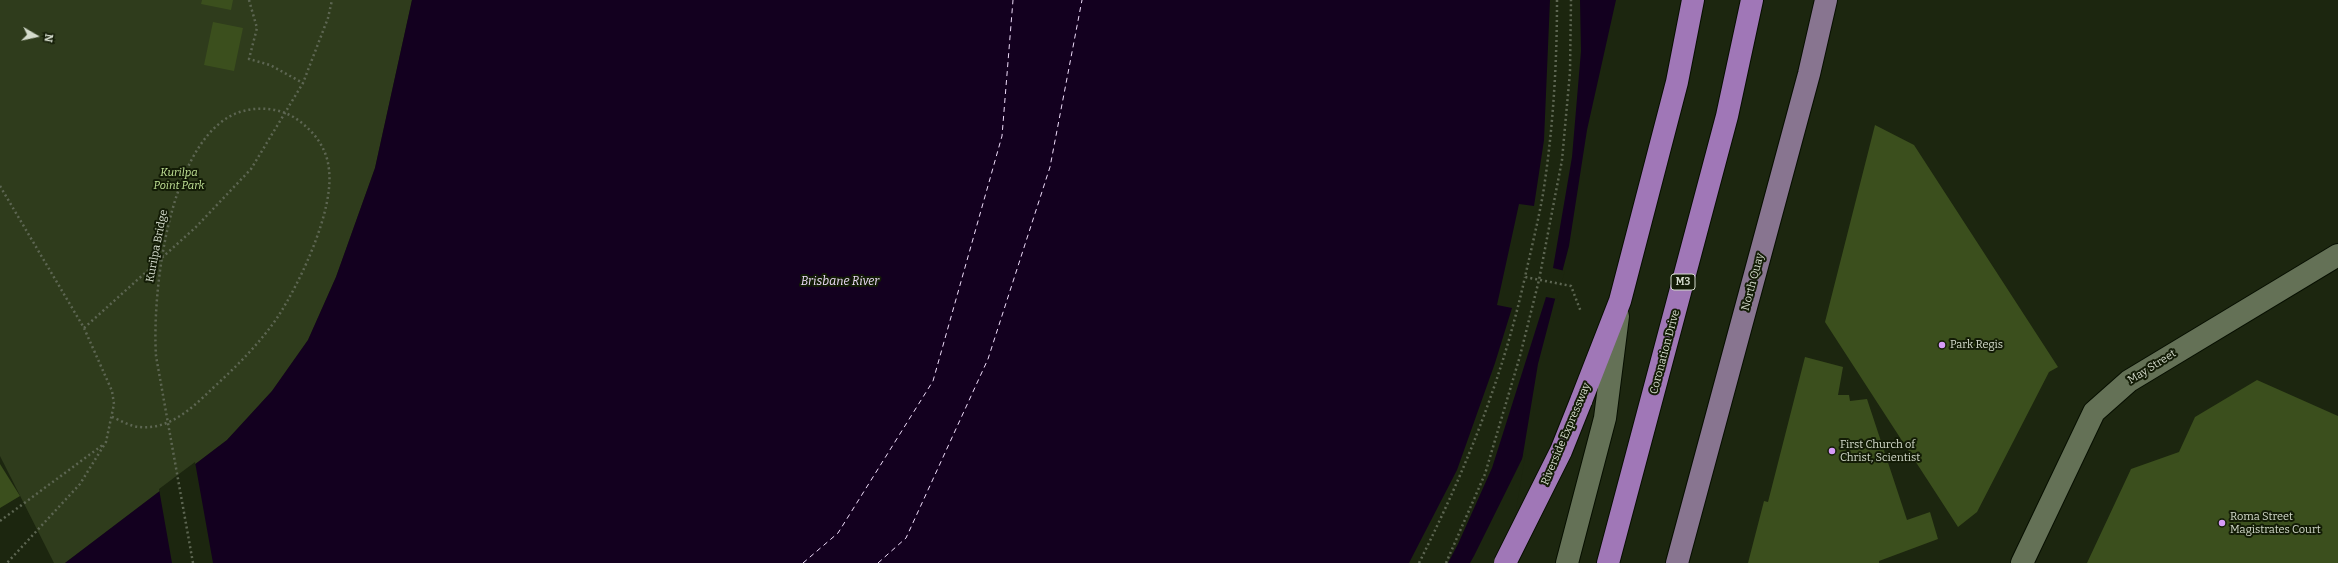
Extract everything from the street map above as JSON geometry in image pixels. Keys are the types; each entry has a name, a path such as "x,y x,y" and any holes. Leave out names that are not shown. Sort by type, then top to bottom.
{"highway":[{"path":"1620,301 1677,82 1693,0"},
{"name":"Coronation Drive","path":"1608,563 1725,124 1752,0"},
{"name":"Riverside Expressway","path":"1505,563 1561,451 1620,301"}],"main road":[{"name":"North Quay","path":"1677,563 1809,74 1826,0"}],"street":[{"name":"May Street","path":"2022,563 2094,412 2129,381 2338,255"},
{"path":"1568,563 1605,418 1620,301"}],"path":[{"path":"249,0 257,28 249,59 270,66 303,83"},
{"path":"84,328 196,227 251,169 303,83 328,18 332,0"},
{"path":"1419,563 1463,472 1483,422 1512,335 1543,195 1555,76 1557,0"},
{"path":"1446,563 1485,474 1520,356 1539,280 1562,160 1570,72 1571,0"},
{"name":"Kurilpa Bridge","path":"112,417 140,427 156,426 188,412 256,344 284,306 314,244 328,195 329,169 321,144 304,124 279,111 260,109 240,112 227,118 207,136 191,162 178,191 164,245 156,299 154,327 156,356 193,563"},
{"path":"0,186 84,328 112,391 114,404 106,442 80,484 7,563"},
{"path":"1525,277 1571,286"},
{"path":"0,521 106,442"}],"green space":[{"name":"Kurilpa Point Park","path":"0,0 412,0 375,168 336,277 308,340 272,391 227,440 65,563 54,563 0,456"}],"water":[{"name":"Brisbane River","path":"412,0 1616,0 1587,130 1569,246 1538,364 1505,563 65,563 227,440 272,391 308,340 336,277 375,168"}],"pier":[{"path":"1550,0 1580,0 1581,51 1572,157 1553,268 1565,271 1557,299 1546,297 1492,468 1448,563 1409,563 1457,470 1495,363 1512,308 1497,305 1519,204 1534,206 1544,140"},
{"path":"1526,451 1507,563 1470,563 1474,556"},
{"path":"195,462 213,563 172,563 159,489"}],"building":[{"path":"202,0 233,0 231,10 201,4"},
{"path":"213,22 243,28 234,71 204,65"},
{"name":"Park Regis","path":"1875,125 1914,145 2058,367 2049,372 1977,512 1958,527 1825,322"},
{"name":"First Church of Christ, Scientist","path":"1805,357 1843,367 1838,395 1849,395 1850,401 1867,399 1907,520 1930,512 1938,539 1879,561 1879,563 1748,563 1764,501 1768,502"},
{"name":"Roma Street Magistrates Court","path":"2257,380 2338,416 2338,563 2087,563 2131,469 2179,452 2195,417"},
{"path":"0,464 20,496 0,508"}],"ferry route":[{"path":"803,563 838,533 933,381 1002,136 1013,0"},
{"path":"878,563 906,538 988,359 1050,167 1082,0"}],"place":[{"name":"Park Regis","path":"1942,345"},
{"name":"First Church of Christ, Scientist","path":"1832,451"},
{"name":"Roma Street Magistrates Court","path":"2222,523"}]}
